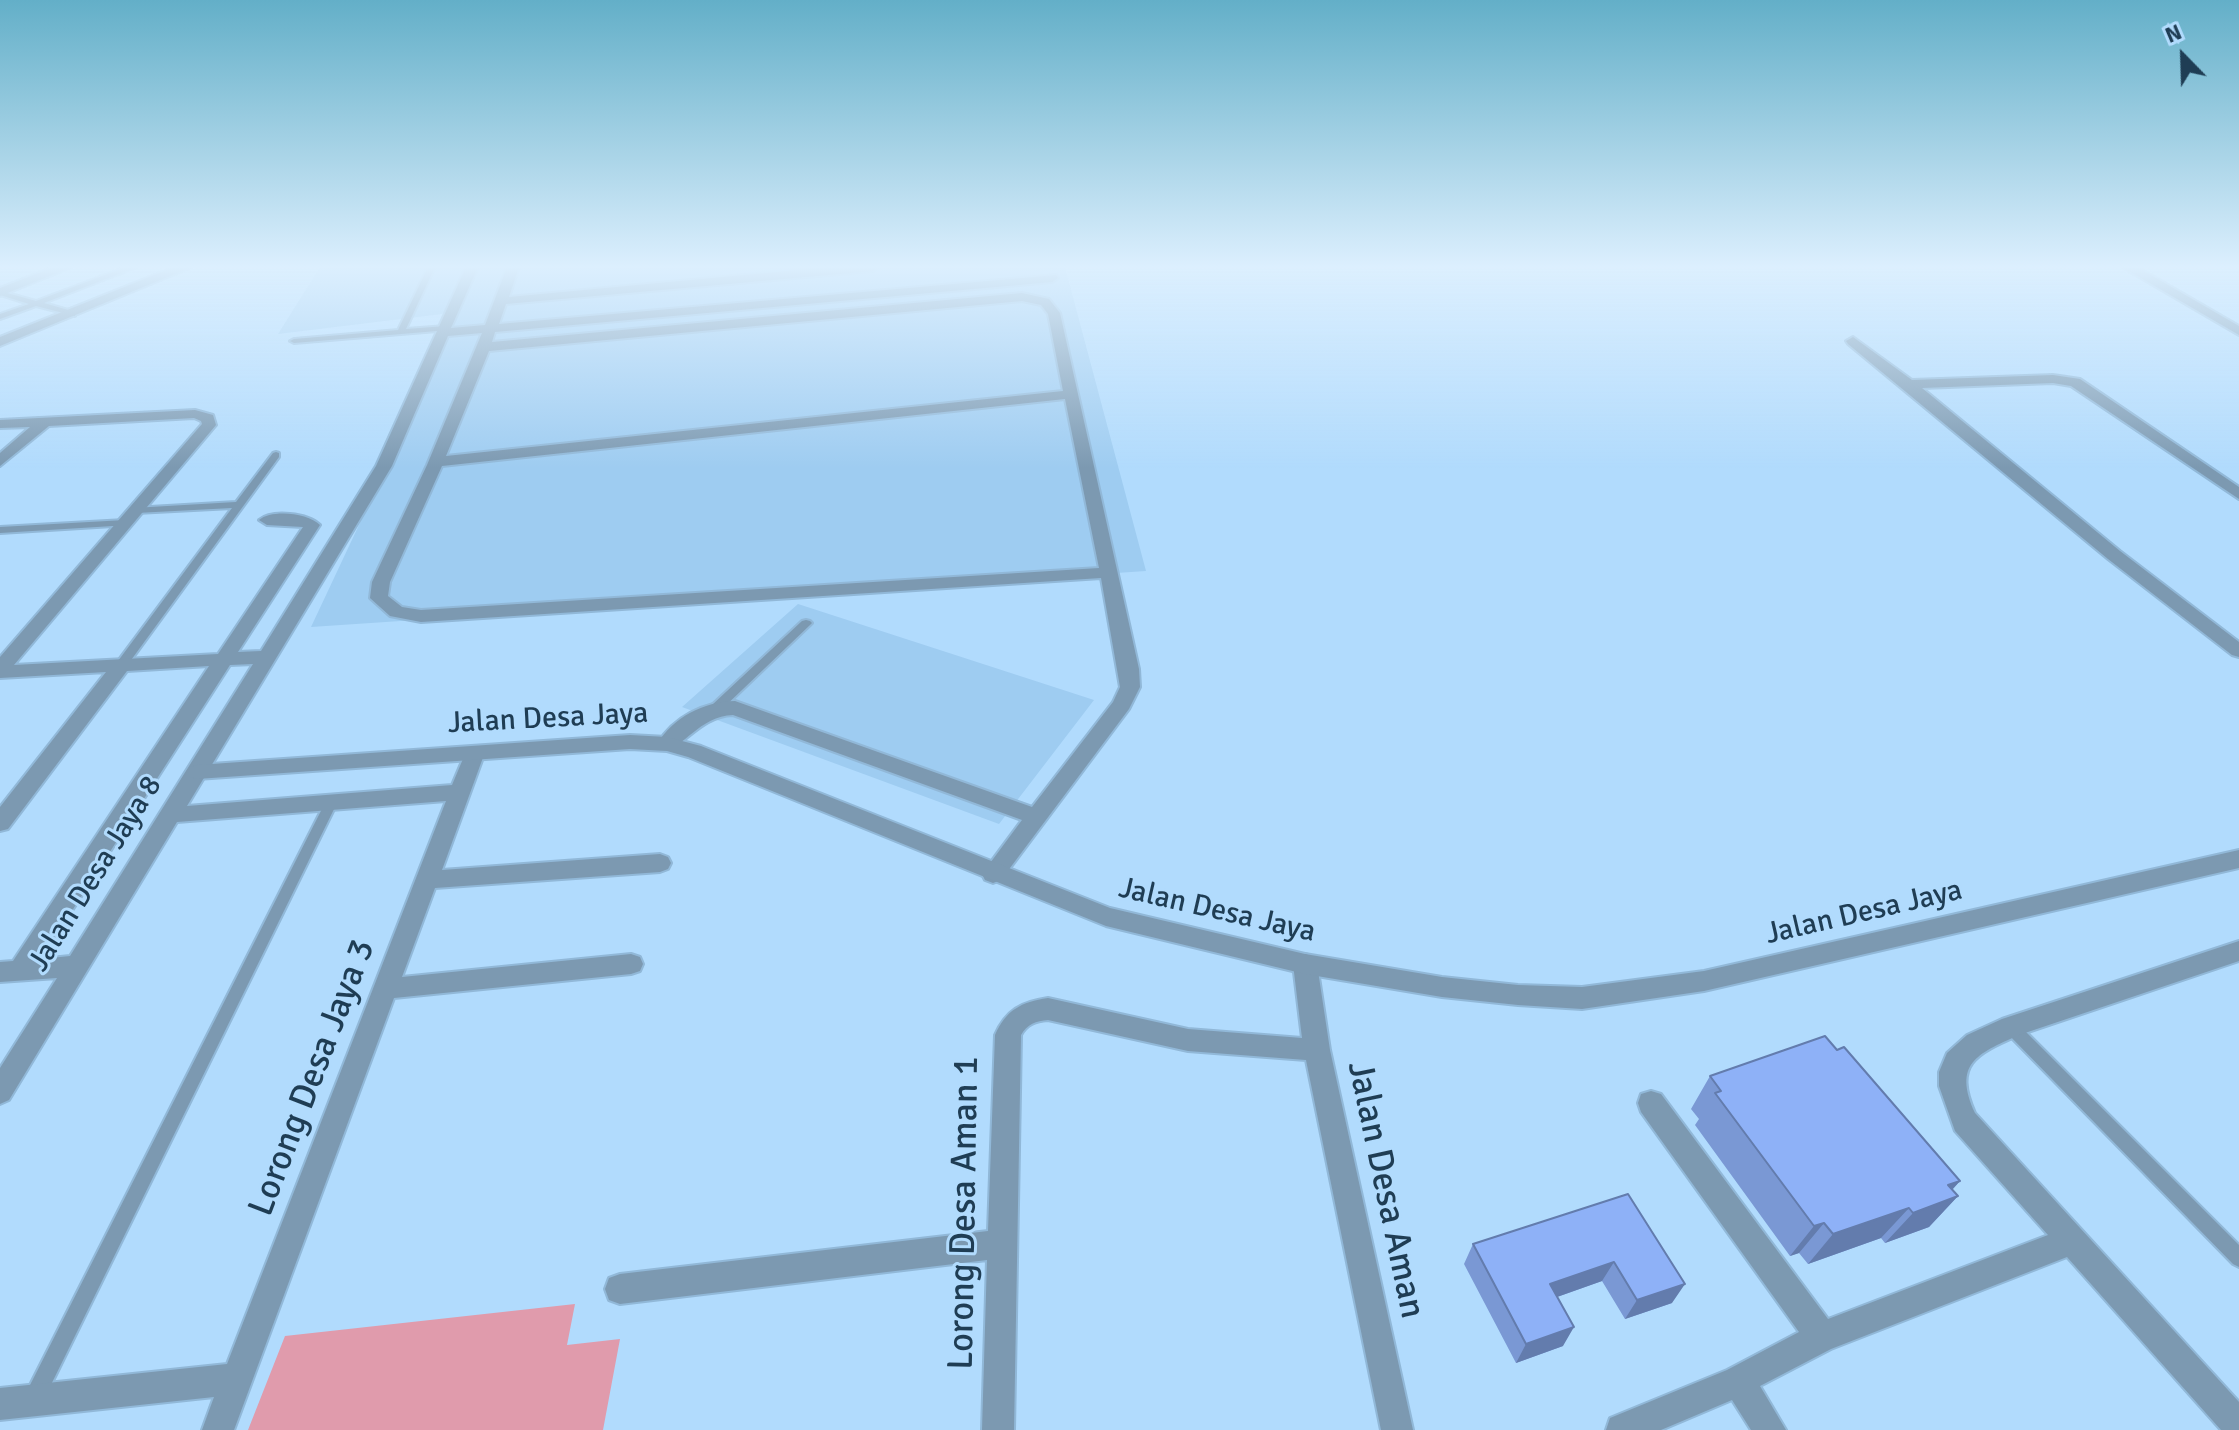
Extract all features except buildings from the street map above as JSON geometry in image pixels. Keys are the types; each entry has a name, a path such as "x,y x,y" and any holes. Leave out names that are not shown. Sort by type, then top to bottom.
{"street":[{"path":"0,342 21,334"},
{"name":"Jalan Desa Jaya 8","path":"0,1092 384,466 442,334"},
{"path":"490,334 437,462 378,591 379,598 402,615 1111,572"},
{"path":"485,347 634,334"},
{"path":"993,874 1122,704 1130,687 1111,572 1059,334"},
{"path":"1853,341 2092,537 2239,651"},
{"path":"1909,384 2053,379 2075,382 2239,494"},
{"path":"437,462 1072,394"},
{"path":"0,424 195,414 204,415 209,422 0,670"},
{"path":"0,461 45,422"},
{"name":"Jalan Desa Jaya 8","path":"7,974 312,525 303,520 267,520"},
{"path":"0,670 265,657"},
{"path":"0,823 122,664"},
{"path":"667,744 697,715 716,708 735,708 1035,816"},
{"name":"Jalan Desa Jaya","path":"197,772 630,742 667,744 694,751 1106,917 1305,964 1442,987 1582,998 1704,981 2239,859"},
{"name":"Lorong Desa Jaya 3","path":"218,1430 475,752"},
{"path":"171,815 460,792"},
{"path":"426,880 660,863"},
{"path":"2239,951 1974,1042 1958,1055 1949,1074 1952,1096 1965,1122 2239,1426"},
{"path":"385,989 631,964"},
{"name":"Jalan Desa Aman","path":"1305,964 1317,1050 1397,1430"},
{"path":"7,974 75,966"},
{"name":"Lorong Desa Aman 1","path":"998,1430 1008,1035 1012,1023 1029,1011 1048,1009 1188,1040 1317,1050"},
{"path":"1651,1103 1822,1337"},
{"path":"1622,1430 1738,1381 1822,1337 2070,1241"},
{"path":"620,1289 1001,1244"},
{"path":"0,1404 237,1379"},
{"path":"1738,1381 1770,1430"}],"lane":[{"path":"294,341 380,334"},
{"path":"122,664 276,455"},
{"path":"0,530 238,505"},
{"path":"716,708 806,623"},
{"path":"33,1400 332,801"},
{"path":"2011,1027 2239,1258"}],"shaded area":[{"path":"449,334 1083,334 1146,571 311,627"},
{"path":"798,604 1094,700 999,824 682,707"},
{"path":"575,1304 567,1345 620,1339 603,1430 248,1430 285,1336"}]}
